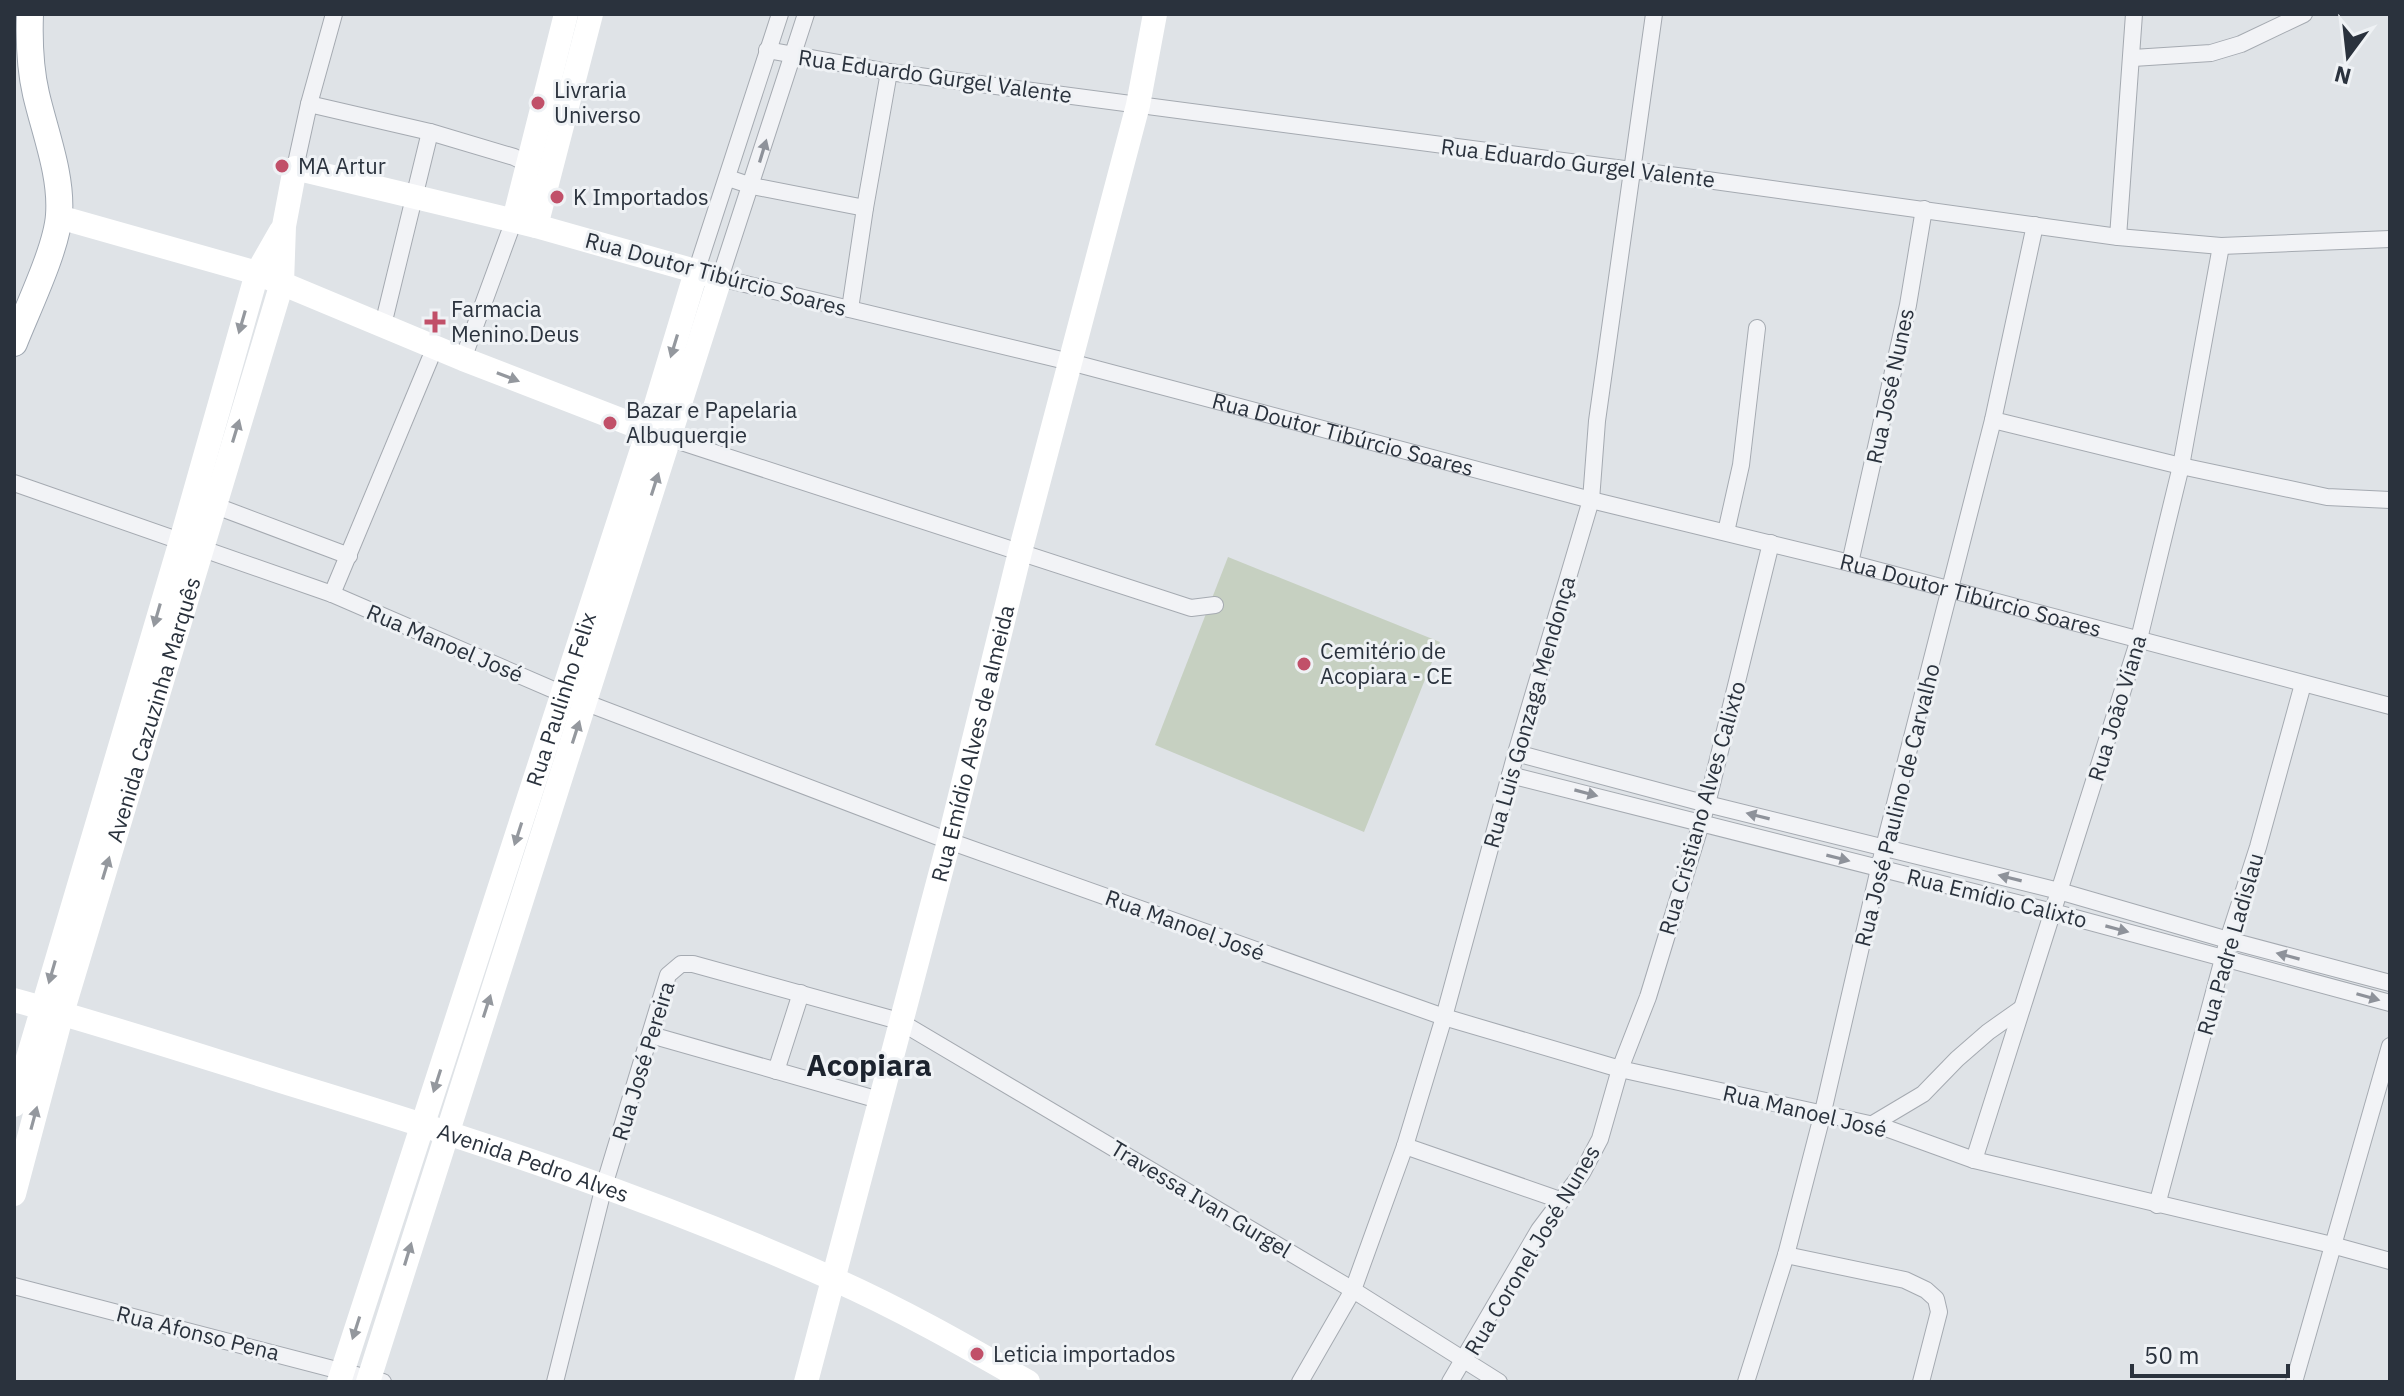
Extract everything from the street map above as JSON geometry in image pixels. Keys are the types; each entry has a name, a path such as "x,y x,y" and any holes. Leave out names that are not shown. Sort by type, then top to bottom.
{"main road":[{"path":"14,343 47,259 59,217 59,191 35,90 29,47 30,14"},
{"path":"525,223 565,63 566,14"},
{"path":"565,63 591,14"},
{"name":"Rua Emídio Alves de almeida","path":"806,1382 1138,105 1155,14"},
{"name":"Rua Doutor Tibúrcio Soares","path":"295,168 525,223 720,278"},
{"name":"Avenida Cazuzinha Marquês","path":"203,501 282,283 284,226 295,168"},
{"path":"59,217 257,273 463,359 659,435"},
{"name":"Avenida Cazuzinha Marquês","path":"14,1194 52,1010 192,544 257,273 284,226"},
{"name":"Rua Paulinho Felix","path":"659,435 696,272"},
{"name":"Rua Paulinho Felix","path":"374,1381 574,698 659,435 720,278"},
{"name":"Rua Paulinho Felix","path":"340,1376 423,1124 574,698"},
{"name":"Avenida Pedro Alves","path":"14,1000 447,1131 604,1186 833,1279 965,1346 1028,1382"},
{"name":"Avenida Cazuzinha Marquês","path":"14,1105 52,1010"}],"street":[{"path":"295,168 334,14"},
{"name":"Rua Paulinho Felix","path":"696,272 780,14"},
{"name":"Rua Paulinho Felix","path":"720,278 806,14"},
{"name":"Rua Luis Gonzaga Mendonça","path":"1300,1382 1353,1290 1405,1146 1591,500 1597,421 1654,14"},
{"path":"2118,237 2134,14"},
{"path":"2133,58 2211,53 2241,44 2304,14"},
{"name":"Rua Eduardo Gurgel Valente","path":"767,50 889,72 2118,237 2221,246 2390,239"},
{"path":"850,309 889,72"},
{"path":"309,104 430,132 514,157 539,170"},
{"path":"383,325 430,132"},
{"path":"728,178 752,186 865,208"},
{"name":"Rua José Nunes","path":"1850,563 1908,305 1924,209"},
{"path":"463,359 525,223"},
{"name":"Rua José Paulino de Carvalho","path":"1746,1382 1786,1255 1822,1116 1884,847 1993,420 2035,225"},
{"name":"Rua João Viana","path":"1974,1160 2139,639 2181,466 2221,246"},
{"name":"Rua Doutor Tibúrcio Soares","path":"720,278 1070,362 2390,706"},
{"path":"1726,532 1741,465 1757,328"},
{"path":"332,594 435,347"},
{"path":"1993,420 2181,466 2327,497 2390,500"},
{"path":"659,435 1191,608 1215,605"},
{"name":"Rua Manoel José","path":"14,483 332,594 574,698 949,841 1444,1017 1620,1069 1871,1125 1914,1137 1974,1160 2390,1261"},
{"path":"203,501 349,556"},
{"name":"Rua Cristiano Alves Calixto","path":"1620,1069 1648,997 1707,804 1771,543"},
{"name":"Rua Padre Ladislau","path":"2157,1205 2226,948 2258,847 2303,684"},
{"name":"Rua Emídio Calixto","path":"1516,753 2059,891 2390,1003"},
{"name":"Rua Emídio Calixto","path":"1510,775 2053,912 2390,983"},
{"name":"Rua José Pereira","path":"555,1382 604,1186 668,975 681,964 693,964 899,1021"},
{"path":"776,1071 801,993"},
{"path":"1871,1125 1923,1094 1977,1041 2022,1008"},
{"name":"Travessa Ivan Gurgel","path":"899,1021 1353,1290 1499,1382"},
{"path":"651,1035 879,1100"},
{"path":"2294,1382 2390,1046"},
{"name":"Rua Coronel José Nunes","path":"1450,1382 1539,1230 1582,1173 1600,1139 1620,1069"},
{"path":"1405,1146 1560,1200"},
{"path":"1786,1255 1905,1280 1926,1290 1936,1299 1939,1312 1921,1382"},
{"name":"Rua Afonso Pena","path":"14,1286 340,1376 374,1381"}],"green space":[{"path":"1228,557 1440,642 1364,832 1155,745"}],"place":[{"name":"Livraria Universo","path":"538,103"},
{"name":"MA Artur","path":"282,166"},
{"name":"K Importados","path":"557,197"},
{"name":"Farmacia Menino.Deus","path":"435,322"},
{"name":"Bazar e Papelaria Albuquerqie","path":"610,423"},
{"name":"Cemitério de Acopiara - CE","path":"1304,664"},
{"name":"Leticia importados","path":"977,1354"}],"district":[{"name":"Acopiara","path":"869,1066"}]}
